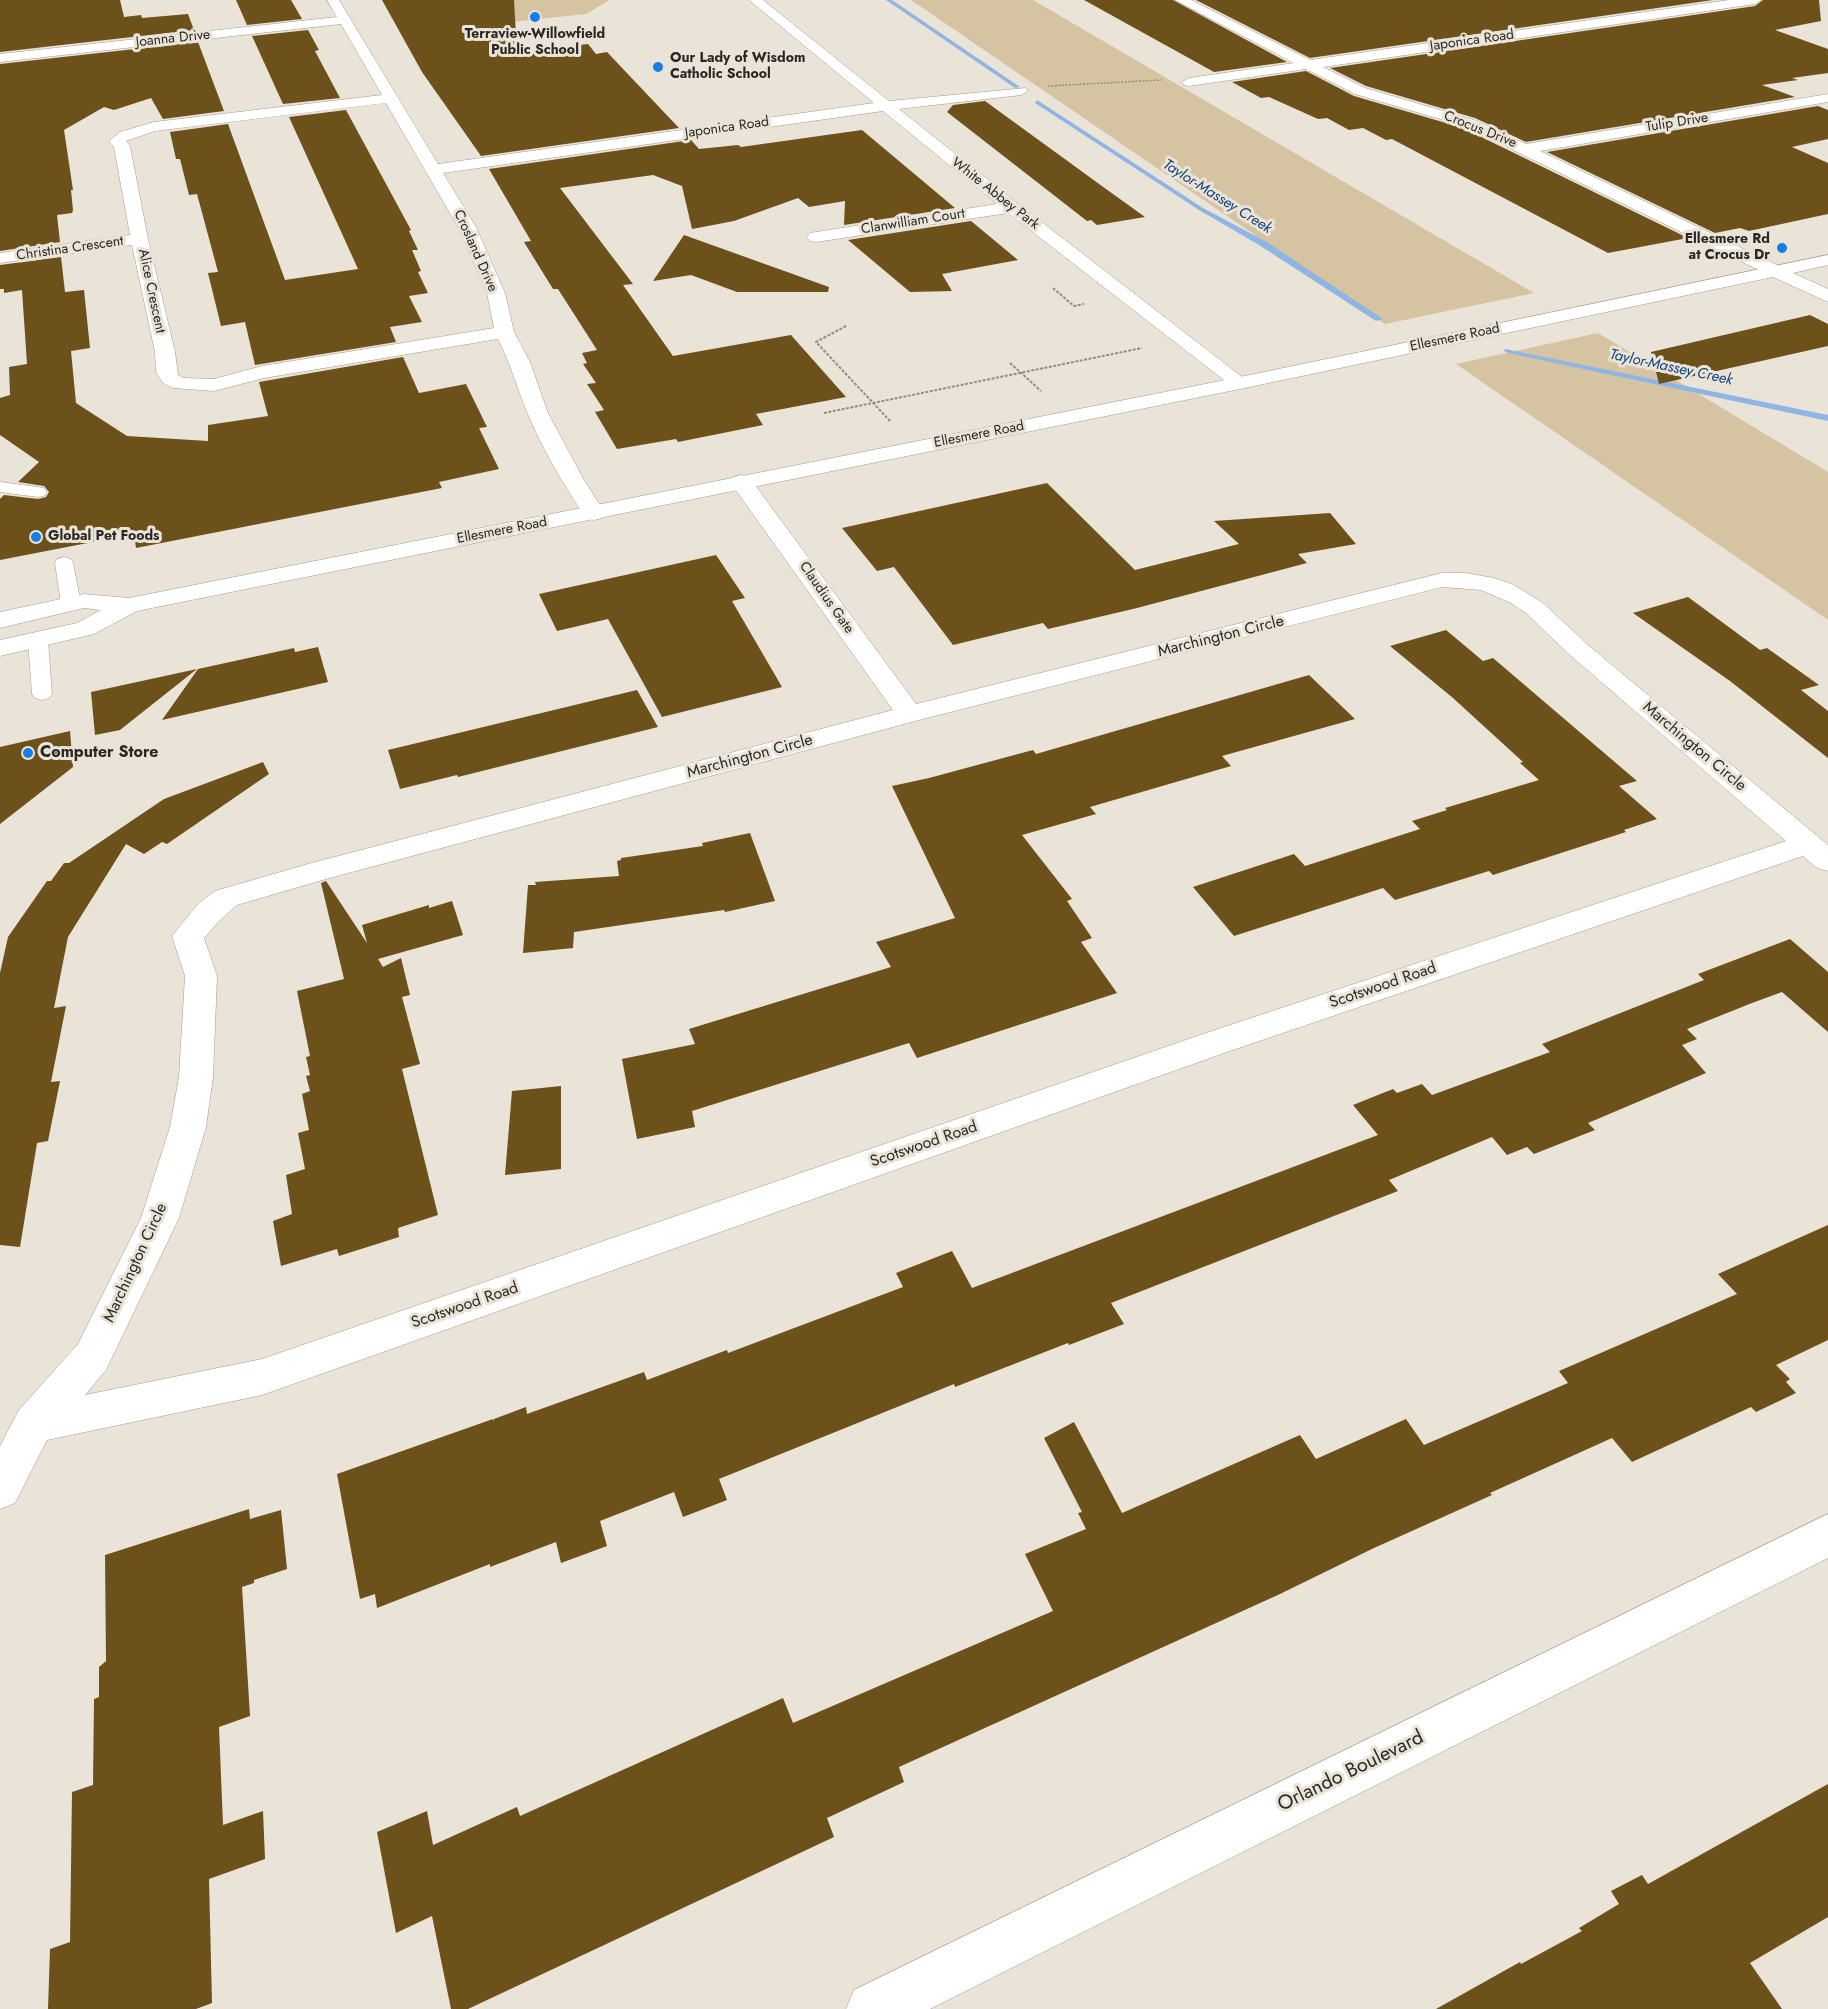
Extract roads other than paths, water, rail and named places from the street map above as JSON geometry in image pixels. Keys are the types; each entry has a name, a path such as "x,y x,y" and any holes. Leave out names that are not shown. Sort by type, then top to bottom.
{"street":[{"name":"Crosland Drive","path":"333,0 389,98 434,169 477,249 496,293 504,332 520,363 538,413 573,480 594,513"},
{"name":"White Abbey Park","path":"755,0 1011,207 1240,383"},
{"name":"Crocus Drive","path":"1181,0 1360,91 1459,119 1526,149 1828,296"},
{"name":"Japonica Road","path":"1189,82 1755,0"},
{"name":"Joanna Drive","path":"0,58 346,20"},
{"name":"Japonica Road","path":"434,169 886,106 1021,91"},
{"name":"Alice Crescent","path":"389,98 154,127 125,135 117,141 122,146 165,352 166,372 170,379 180,384 214,385 262,372 504,332"},
{"name":"Tulip Drive","path":"1526,149 1828,98"},
{"name":"Clanwilliam Court","path":"816,237 1011,207"},
{"name":"Christina Crescent","path":"0,258 140,239"},
{"name":"Ellesmere Road","path":"0,620 84,601 129,605 1240,383 1828,260"},
{"name":"Claudius Gate","path":"741,482 909,714"},
{"name":"Marchington Circle","path":"0,1489 34,1424 92,1357 160,1218 188,1127 196,1077 201,976 188,936 209,912 226,898 320,870 909,714 1442,580 1482,581 1503,588 1527,602 1548,618 1580,651 1818,853"},
{"name":"Ellesmere Road","path":"0,648 85,629 129,605"},
{"name":"Scotswood Road","path":"34,1424 262,1377 1227,1039 1818,853"},
{"name":"Orlando Boulevard","path":"873,2009 1828,1535"}],"lane":[{"path":"0,488 38,492"},
{"path":"64,563 71,604"},
{"path":"38,640 42,694"}],"waterway":[{"name":"Taylor-Massey Creek","path":"889,0 1017,87"},
{"name":"Taylor-Massey Creek","path":"1037,102 1201,209 1262,243 1379,319"},
{"name":"Taylor-Massey Creek","path":"1508,351 1828,418"}],"place":[{"name":"Terraview-Willowfield Public School","path":"535,17"},
{"name":"Our Lady of Wisdom Catholic School","path":"658,67"},
{"name":"Ellesmere Rd at Crocus Dr","path":"1782,248"},
{"name":"Global Pet Foods","path":"36,537"},
{"name":"Computer Store","path":"28,753"}]}
